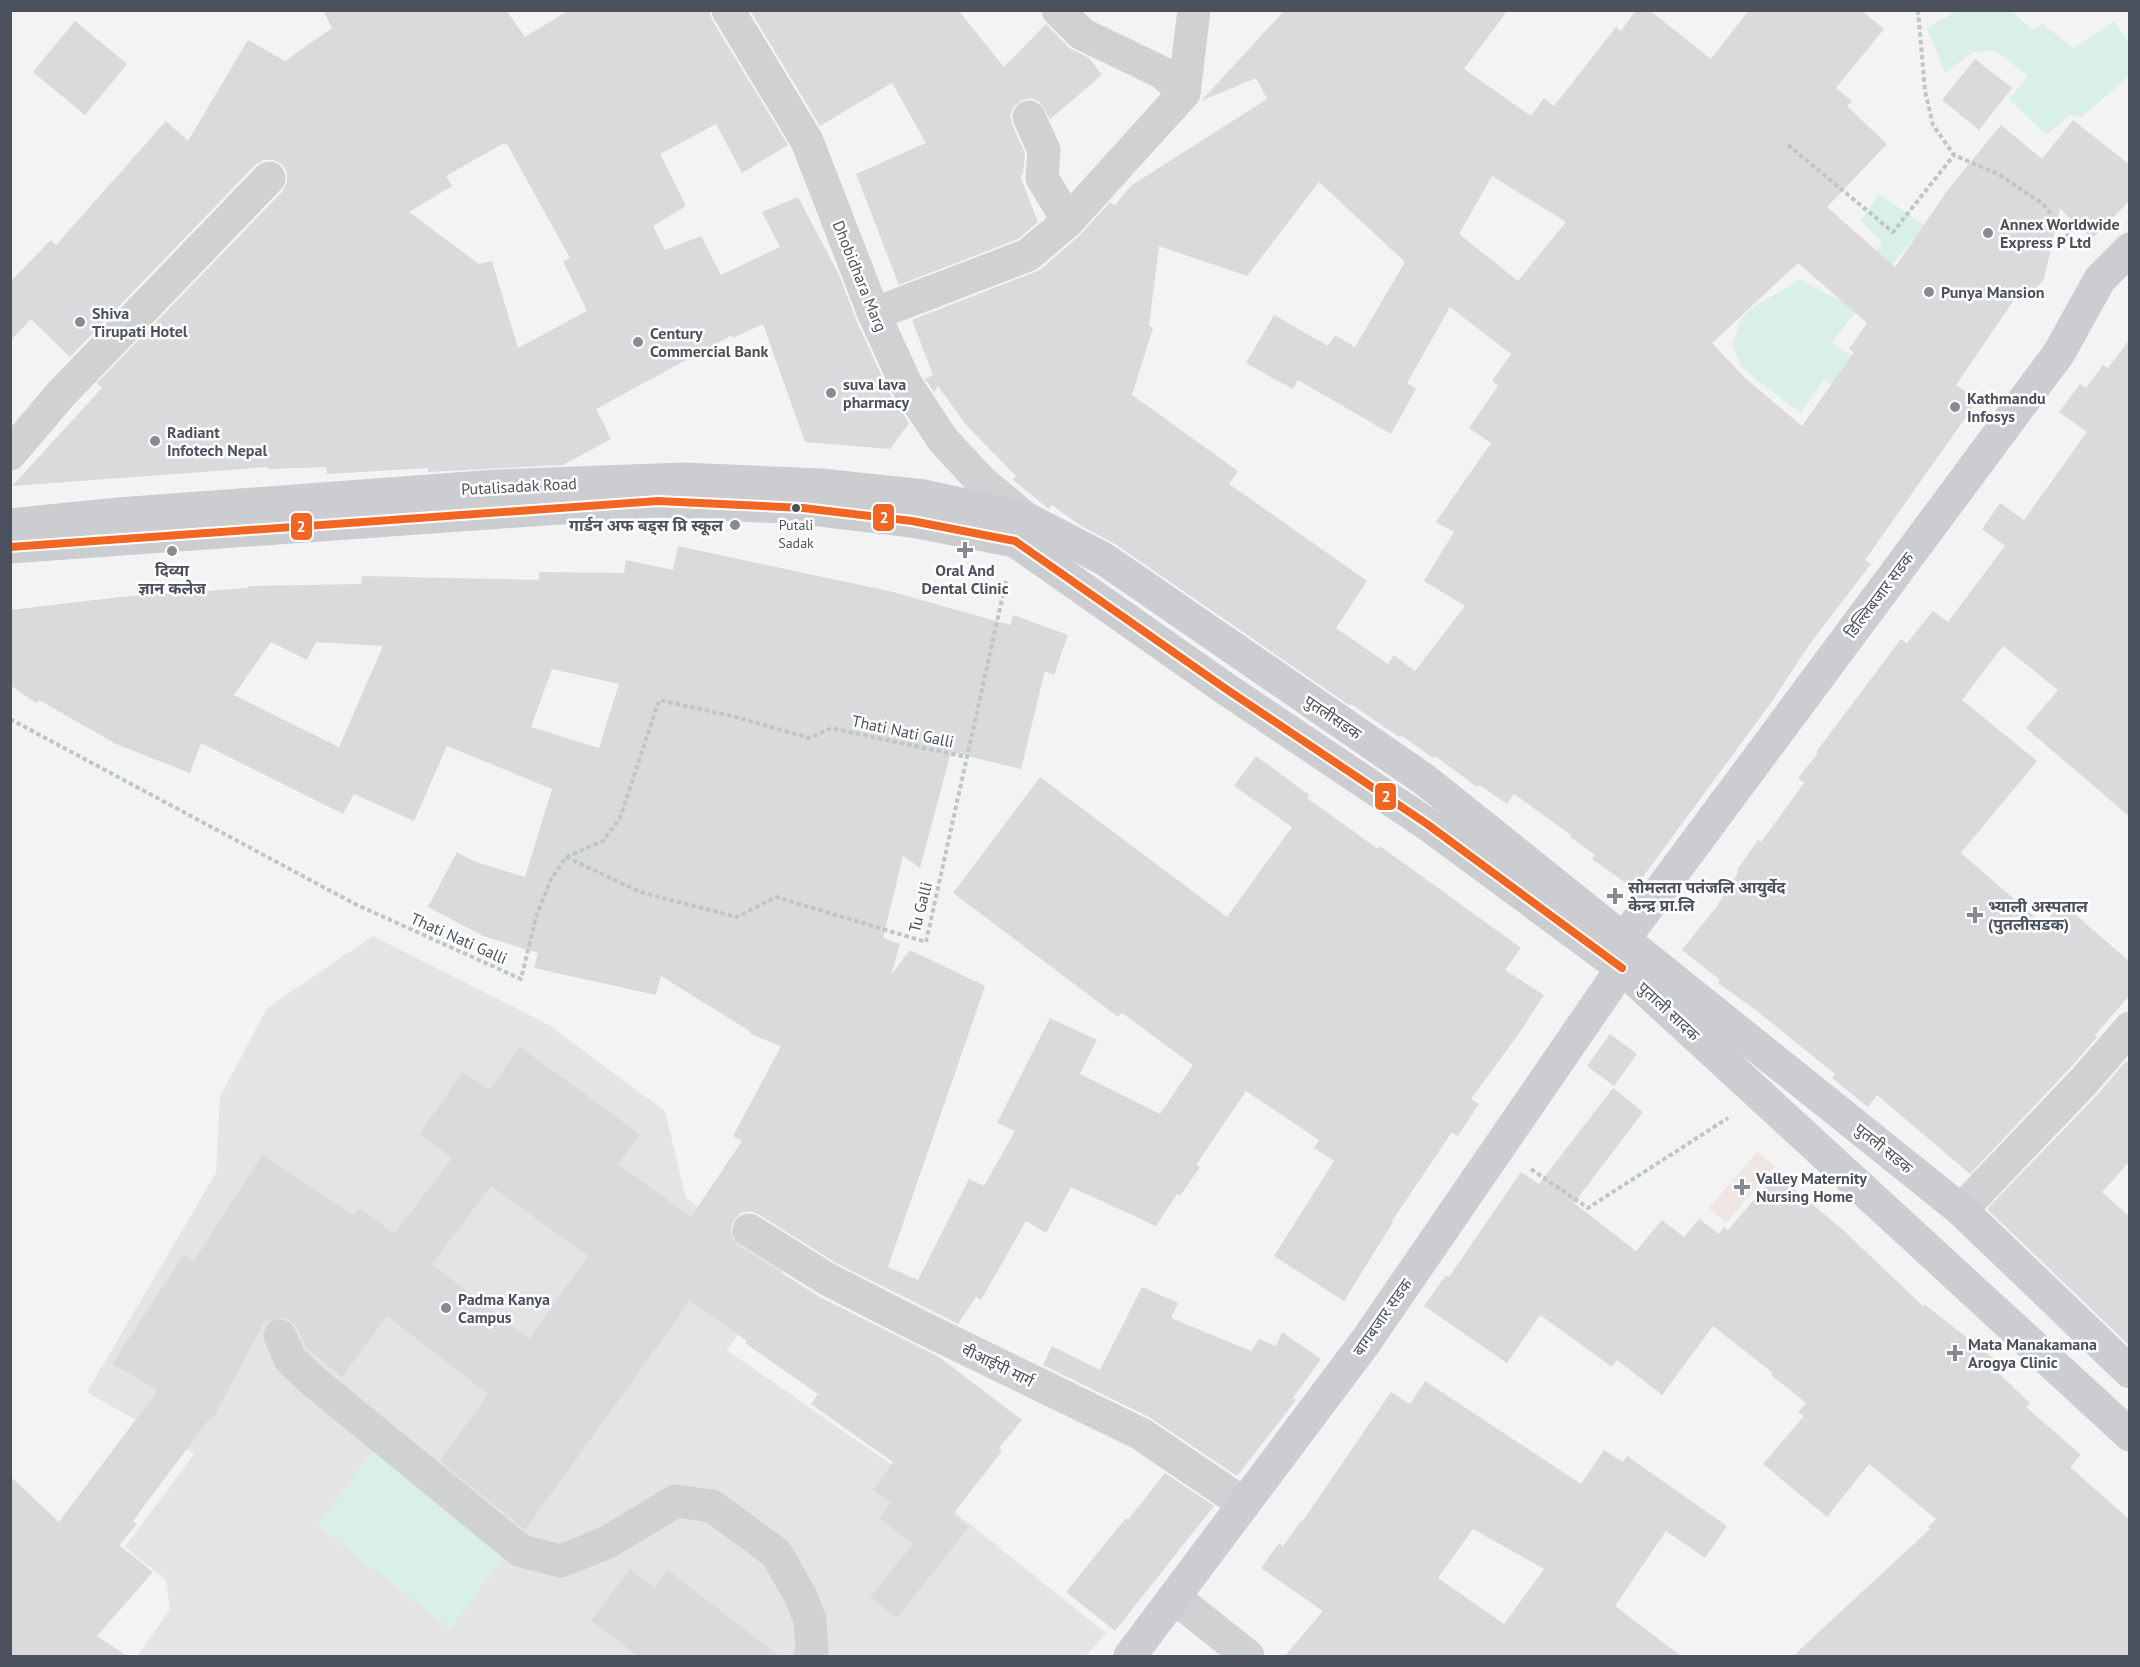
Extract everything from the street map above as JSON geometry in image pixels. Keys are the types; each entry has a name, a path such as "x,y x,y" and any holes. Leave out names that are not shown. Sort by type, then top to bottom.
{"main road":[{"name":"डिल्लिबजार सडक","path":"1623,954 2059,353 2100,279 2130,249"},
{"name":"Putalisadak Road","path":"10,525 152,511 472,488 683,479 821,486 924,496 1020,529"},
{"path":"10,547 658,501 803,508 912,521 1020,529"},
{"name":"पुतलीसडक","path":"1020,529 1104,559 1425,780 1623,954"},
{"name":"पुताली सादक","path":"1623,954 1761,1096 2130,1435"},
{"name":"बागबजार सडक","path":"1130,1656 1366,1341 1501,1147 1623,954"},
{"name":"पुतली सडक","path":"1623,954 1961,1209 2130,1372"}],"street":[{"name":"Dhobidhara Marg","path":"728,10 807,141 874,314 906,384 943,440 981,481 1020,529"},
{"path":"1058,10 1082,34 1163,73 1184,93"},
{"path":"874,314 1028,255 1068,221 1184,93 1194,10"},
{"path":"1029,117 1044,150 1042,178 1068,221"},
{"path":"10,454 61,394 270,178"},
{"path":"1961,1209 2084,1081 2129,1028"},
{"name":"वीआईपी मार्ग","path":"749,1230 827,1279 1142,1434 1244,1504"},
{"path":"280,1336 290,1359 313,1381 521,1551 561,1561 606,1543 676,1501 712,1506 776,1554 801,1598 810,1620 812,1650 810,1656"},
{"path":"1175,1598 1248,1656"}],"path":[{"path":"1918,10 1925,91 1933,125 1954,156 1998,174 2043,204 2100,279"},
{"path":"1788,145 1893,232 1954,156"},
{"name":"Tu Galli","path":"566,856 640,892 737,917 776,897 926,942 966,757 1020,529"},
{"name":"Thati Nati Galli","path":"10,719 355,904 521,979 536,917 551,879 566,856 603,841 620,818 659,700 810,738 831,728 966,757"},
{"path":"1501,1147 1588,1208 1761,1096"}],"shaded area":[{"name":"Padma Kanya Campus","path":"373,936 547,1024 665,1111 686,1198 786,1265 727,1350 926,1489 1106,1633 1086,1656 137,1656 170,1610 166,1580 125,1547 194,1454 87,1392 216,1173 220,1097 267,1008"},
{"name":"Valley Maternity Nursing Home","path":"1757,1152 1775,1166 1726,1223 1709,1208"}],"green space":[{"path":"1957,11 2011,11 2033,30 2043,24 2073,48 2114,21 2129,43 2129,76 2082,117 2070,115 2046,135 2009,99 2028,76 1995,50 1973,52 1945,73 1927,28"},
{"path":"1879,194 1924,225 1832,342 1909,395 1869,413 1824,380 1801,413 1741,366 1732,345 1740,321 1750,309 1800,279 1838,300 1882,243 1861,220"},
{"path":"373,1451 503,1559 450,1629 317,1525"}],"building":[{"path":"323,10 506,10 525,37 569,10 709,10 712,20 788,145 742,173 716,124 660,154 686,206 653,226 665,250 701,236 721,275 780,247 762,212 798,197 839,275 857,322 889,392 909,423 890,449 805,442 763,324 733,338 732,335 596,409 611,439 563,465 428,472 428,468 327,474 326,467 268,469 268,467 12,486 102,388 97,383 283,191 287,182 287,172 282,164 273,160 263,160 255,165 70,357 31,319 10,341 10,282 51,240 56,245 166,121 188,141 248,40 285,61 332,28","holes":["504,143 507,144 570,258 563,261 587,311 518,348 492,261 479,264 409,212 452,186 446,176"]},
{"path":"750,10 958,10 1004,67 1046,24 1069,48 1089,58 1102,75 1050,119 1040,102 1031,98 1022,100 1013,107 1010,116 1012,124 1025,153 1023,174 1020,176 1038,222 1018,239 899,285 856,174 926,143 892,83 820,126"},
{"path":"1285,10 1508,10 1464,69 1531,116 1544,98 1554,106 1616,27 1621,31 1636,10 1649,10 1711,59 1749,10 1861,10 1884,29 1836,88 1852,101 1847,106 1887,144 1827,207 1895,267 1947,191 2001,125 2042,159 2073,120 2130,165 2130,200 2092,239 2060,209 2044,279 2027,300 2018,294 1956,385 1978,400 1865,560 1871,564 1809,645 1773,700 1634,889 1592,859 1595,855 1570,837 1571,835 1514,794 1507,804 1479,785 1477,787 1435,756 1433,758 1401,735 1399,737 1351,704 1349,705 1115,544 1078,524 1052,505 1049,509 1013,480 1016,476 966,425 938,386 934,392 925,379 933,375 912,320 1040,270 1080,235 1110,202 1115,205 1132,185 1267,99 1256,78 1201,101","holes":["1492,176 1566,222 1518,281 1459,234","1319,182 1405,262 1355,347 1335,335 1328,346 1274,315 1246,363 1293,389 1298,380 1391,434 1416,389 1407,383 1450,307 1511,354 1492,381 1498,386 1469,428 1491,443 1436,522 1454,532 1424,581 1465,606 1415,671 1394,655 1388,664 1336,628 1367,581 1229,484 1238,471 1132,395 1153,328 1149,326 1159,246 1247,276","1798,263 1867,323 1849,349 1854,352 1802,426 1745,378 1712,343"]},
{"path":"75,21 127,64 85,115 33,72"},
{"path":"1975,59 2012,88 1979,130 1942,100"},
{"path":"2130,339 2130,817 2026,728 2058,690 2003,646 1962,700 2037,761 1961,853 2043,924 2062,903 2130,962 2130,995 2070,1068 1970,1174 1877,1095 1868,1107 1832,1078 1835,1074 1757,1011 1718,983 1720,980 1682,950 1717,906 1739,871 1737,870 1758,840 1761,842 1804,783 1798,778 1818,753 1816,752 1901,639 1907,643 1933,611 1948,622 2005,546 1982,529 2000,503 2024,520 2087,432 2059,412 2080,384 2086,388 2103,365 2108,368"},
{"path":"678,546 893,592 1010,625 1013,615 1068,635 1054,675 1045,671 1021,769 951,752 920,868 903,856 883,938 900,944 891,975 910,950 985,986 888,1267 918,1280 969,1179 984,1186 1015,1131 997,1123 1050,1018 1097,1040 1080,1074 1160,1114 1193,1065 1122,1013 1118,1017 953,893 1040,777 1227,917 1292,827 1234,786 1256,756 1309,795 1307,798 1378,849 1380,846 1521,948 1505,970 1544,995 1471,1099 1479,1104 1458,1136 1452,1132 1392,1221 1344,1301 1274,1256 1334,1161 1314,1148 1319,1140 1246,1091 1196,1165 1200,1167 1180,1196 1177,1194 1156,1226 1071,1187 1046,1233 1026,1221 981,1300 976,1297 958,1324 836,1263 758,1214 750,1211 741,1213 734,1220 730,1230 739,1246 818,1296 939,1357 1022,1420 999,1448 1002,1451 953,1514 969,1527 897,1618 870,1597 913,1544 879,1518 891,1503 873,1490 893,1462 811,1404 818,1394 690,1301 525,1530 440,1461 488,1394 387,1316 342,1377 306,1348 297,1328 291,1321 282,1317 269,1322 266,1319 212,1420 210,1418 133,1521 137,1524 119,1545 153,1572 97,1636 127,1656 10,1656 10,1476 59,1522 158,1390 112,1364 184,1255 194,1261 262,1155 354,1215 360,1208 394,1234 452,1158 419,1134 463,1072 489,1090 520,1047 640,1134 618,1164 691,1217 742,1141 733,1136 781,1046 750,1034 751,1032 661,976 656,995 534,968 538,953 483,936 428,907 457,852 473,861 525,877 552,789 447,746 414,821 354,794 343,814 201,743 190,773 116,744 39,700 36,703 10,685 10,610 120,597 248,588 249,586 361,584 362,576 539,580 539,572 624,573 626,560 673,570","holes":["271,642 307,660 316,642 383,646 339,747 234,695","552,669 619,684 599,748 531,727","491,1186 588,1256 529,1339 432,1264"]},
{"path":"1610,1034 1637,1054 1614,1086 1587,1066"},
{"path":"2126,1061 2130,1064 2130,1161 2102,1192 2130,1217 2130,1346 1987,1209 2098,1094"},
{"path":"1613,1088 1643,1112 1574,1203 1636,1251 1662,1220 1684,1237 1699,1219 1719,1234 1724,1227 1728,1230 1776,1174 1843,1230 1923,1306 1924,1304 1998,1362 1993,1368 2030,1403 2026,1407 2081,1455 2070,1467 2130,1520 2130,1656 1793,1656 1930,1529 1928,1527 1936,1519 1869,1464 1827,1517 1763,1464 1804,1416 1798,1412 1806,1403 1771,1375 1773,1373 1713,1326 1662,1395 1617,1360 1612,1367 1540,1315 1507,1363 1424,1306 1446,1275 1449,1277 1521,1172 1539,1184"},
{"path":"1142,1287 1178,1303 1171,1318 1251,1351 1259,1339 1276,1346 1282,1332 1321,1359 1293,1398 1296,1400 1237,1476 1149,1417 1043,1365 1052,1346 1100,1370"},
{"path":"1425,1381 1581,1484 1604,1450 1623,1462 1627,1456 1727,1526 1705,1558 1666,1531 1615,1606 1681,1656 1285,1656 1323,1611 1261,1568 1279,1543 1283,1546 1302,1522 1391,1392 1410,1404","holes":["1473,1529 1544,1569 1504,1624 1438,1578"]},
{"path":"1165,1473 1214,1506 1115,1631 1066,1592"},
{"path":"630,1569 654,1588 668,1570 779,1656 638,1656 591,1620"}],"transit line":[{"name":"2","path":"10,547 658,501 803,508 912,521 1015,541 1226,689 1427,824 1622,968"}],"place":[{"name":"Annex Worldwide Express P Ltd","path":"1988,233"},
{"name":"Punya Mansion","path":"1929,292"},
{"name":"Shiva Tirupati Hotel","path":"80,322"},
{"name":"Century Commercial Bank","path":"638,342"},
{"name":"suva lava pharmacy","path":"831,393"},
{"name":"Kathmandu Infosys","path":"1955,407"},
{"name":"Radiant Infotech Nepal","path":"155,441"},
{"name":"Putali Sadak","path":"796,508"},
{"name":"गार्डन अफ बड्स प्रि स्कूल","path":"735,525"},
{"name":"Oral And Dental Clinic","path":"965,550"},
{"name":"दिव्या ज्ञान कलेज","path":"172,551"},
{"name":"सोमलता पतंजलि आयुर्वेद केन्द्र प्रा.लि","path":"1615,896"},
{"name":"भ्याली अस्पताल (पुतलीसडक)","path":"1975,915"},
{"name":"Valley Maternity Nursing Home","path":"1742,1187"},
{"name":"Padma Kanya Campus","path":"446,1308"},
{"name":"Mata Manakamana Arogya Clinic","path":"1955,1353"}]}
